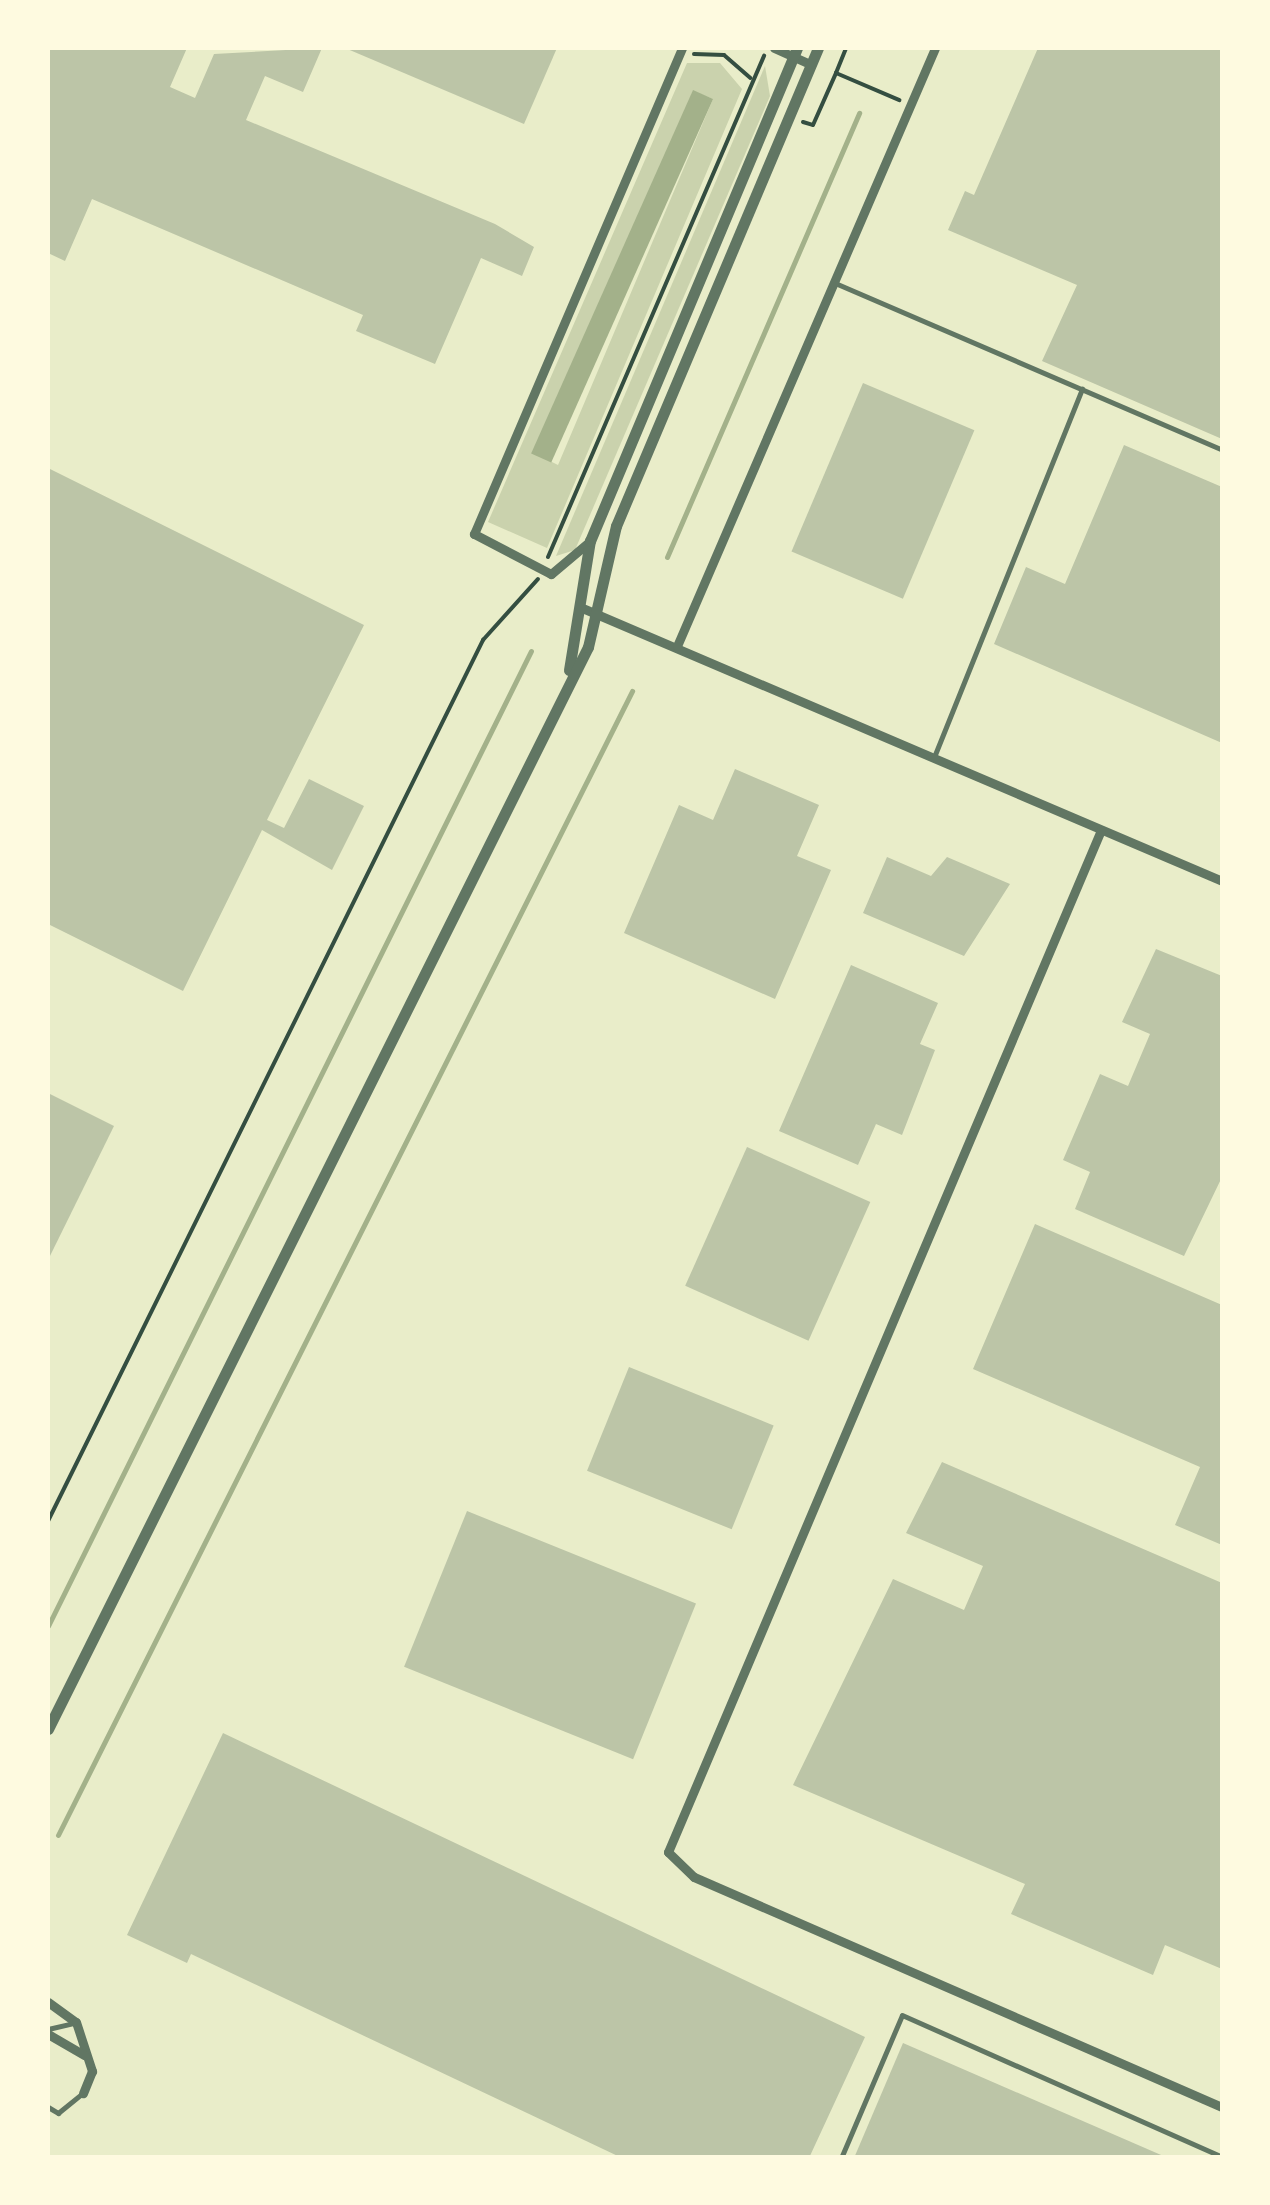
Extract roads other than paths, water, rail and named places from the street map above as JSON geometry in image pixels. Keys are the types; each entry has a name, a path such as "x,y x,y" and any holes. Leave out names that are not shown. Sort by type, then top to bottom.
{"street":[{"path":"771,48 795,52 810,64"},
{"path":"48,1729 568,680 598,611 616,526 818,48"},
{"path":"678,646 936,48"},
{"path":"590,541 542,572 474,534 681,51"},
{"path":"568,680 590,541 795,52"},
{"path":"580,607 598,611 1222,881"},
{"path":"1101,830 668,1852 694,1877 1222,2107"},
{"path":"48,2002 76,2022 92,2071 83,2093"},
{"path":"48,2032 84,2055"}],"lane":[{"path":"835,283 1222,450"},
{"path":"934,757 1082,388"},
{"path":"842,2158 902,2015 1222,2158"},
{"path":"48,2032 76,2022"},
{"path":"48,2108 58,2113 83,2093"}],"waterway":[{"path":"667,557 859,113"},
{"path":"48,1626 531,651"},
{"path":"58,1835 632,691"}]}
